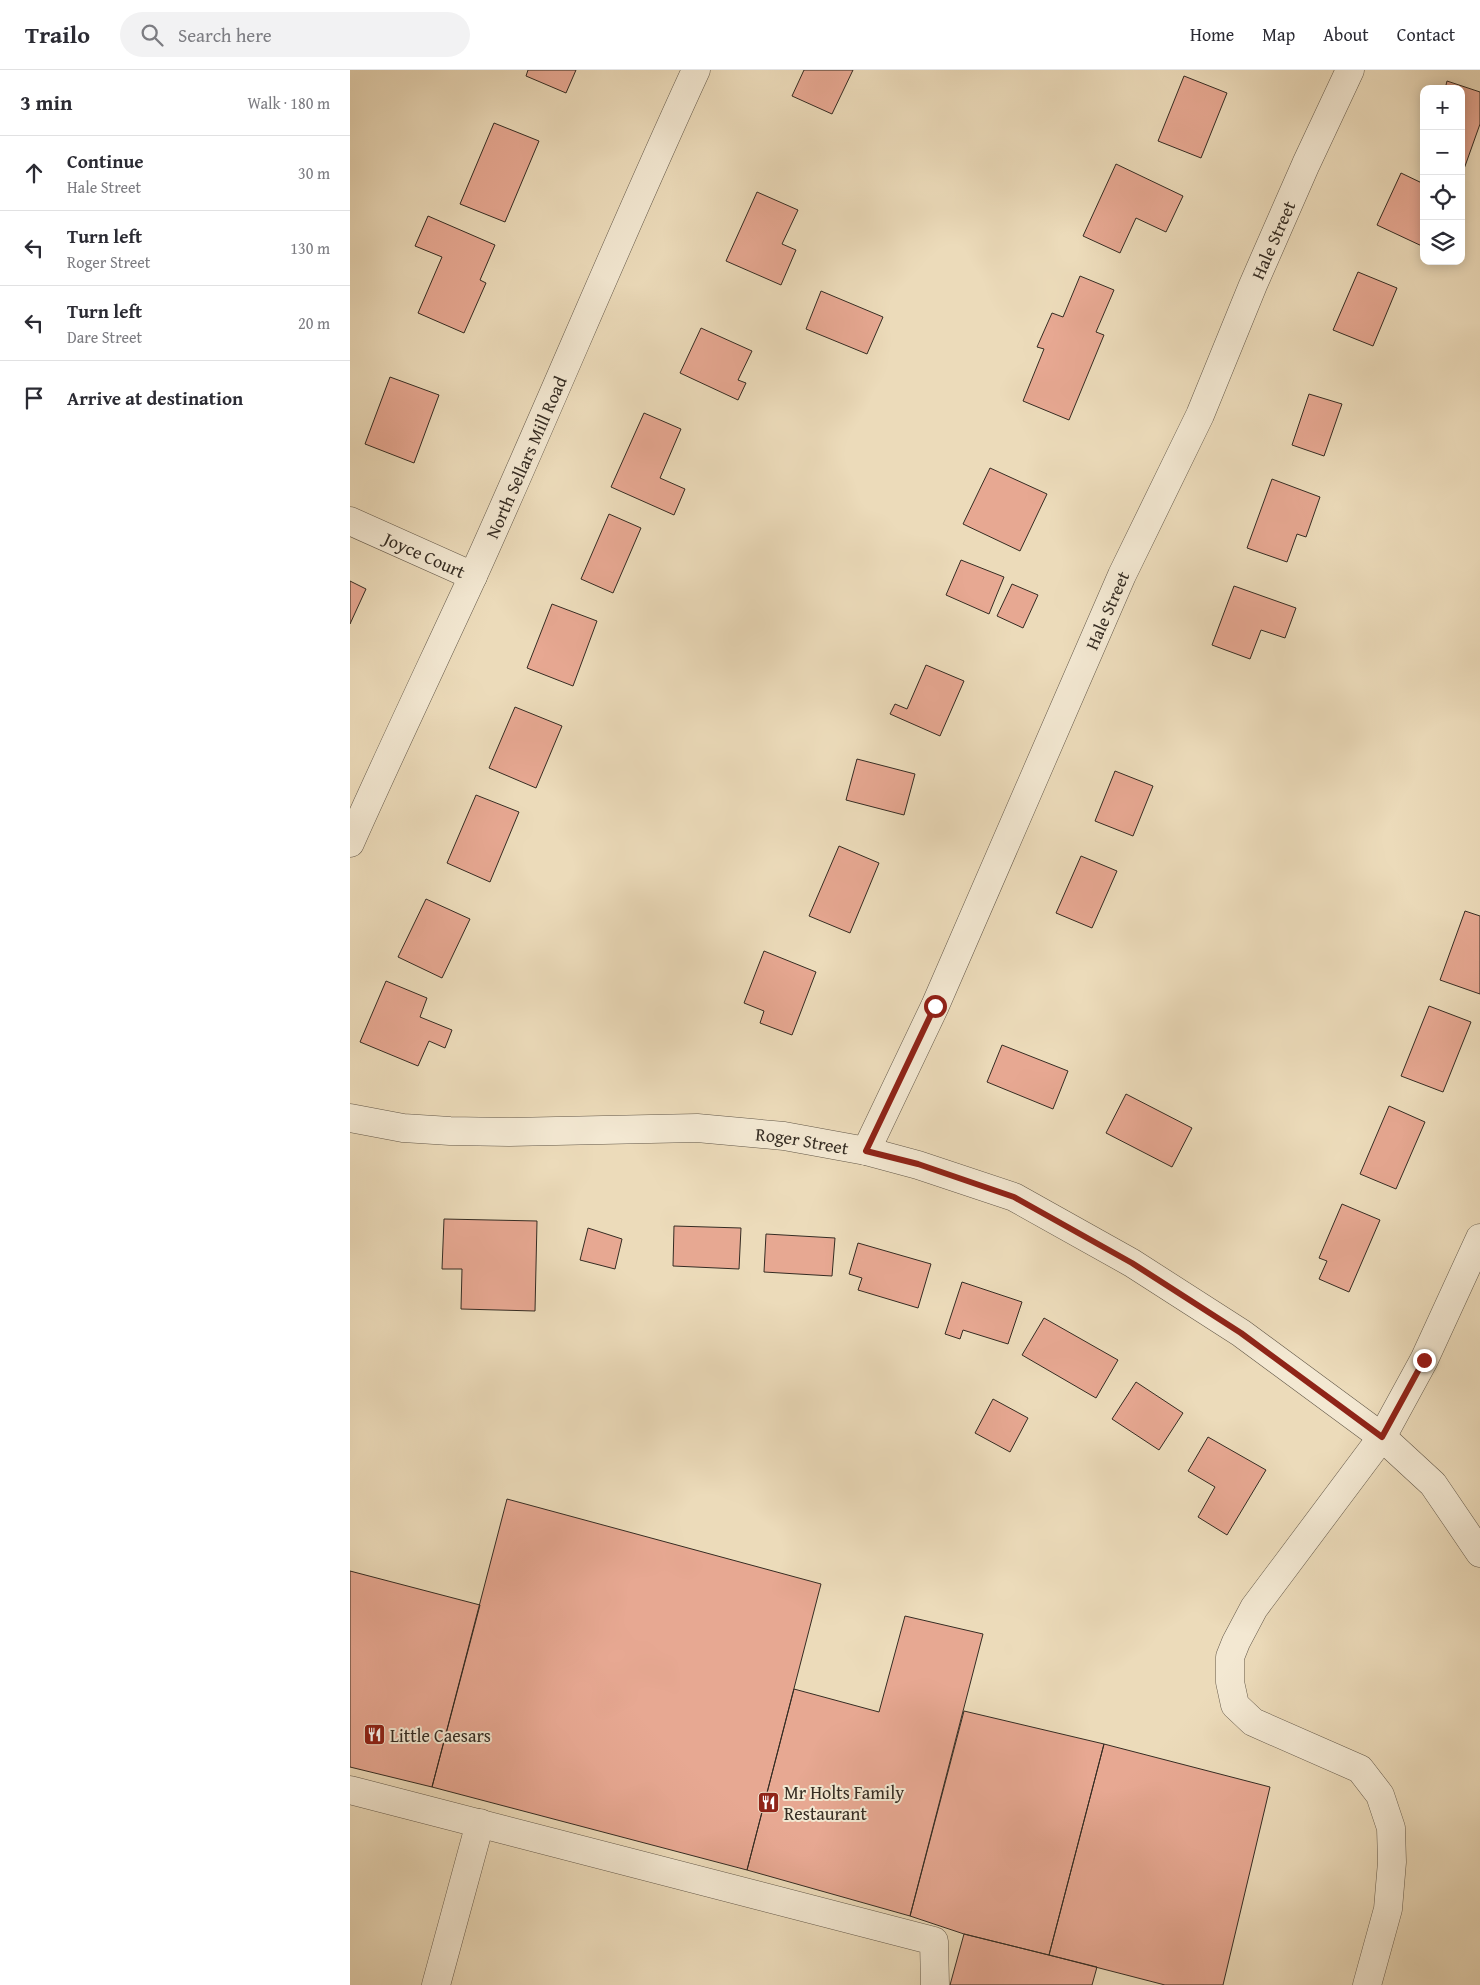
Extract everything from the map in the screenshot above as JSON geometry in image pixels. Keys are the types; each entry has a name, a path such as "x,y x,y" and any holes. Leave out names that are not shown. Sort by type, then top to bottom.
{"street":[{"name":"North Sellars Mill Road","path":"350,843 389,754 473,576 655,159 696,70"},
{"name":"Hale Street","path":"866,1151 935,1006 1122,575 1200,416 1253,285 1350,70"},
{"name":"Joyce Court","path":"350,520 473,576"},
{"name":"Roger Street","path":"350,1118 403,1128 450,1131 509,1132 697,1128 784,1136 866,1151 918,1164 1014,1197 1132,1263 1241,1333 1382,1437 1433,1484 1477,1542"},
{"path":"1367,1985 1388,1909 1392,1862 1391,1828 1380,1795 1360,1769 1253,1722 1235,1705 1230,1682 1230,1657 1254,1608 1382,1437 1424,1360 1480,1238"},
{"path":"350,1790 934,1941 936,1985"},
{"path":"436,1985 480,1823"}],"building":[{"path":"528,70 576,70 566,93 526,76"},
{"path":"804,70 853,70 832,114 792,96"},
{"path":"1184,76 1227,93 1201,158 1158,141"},
{"path":"1447,81 1459,85 1446,85"},
{"path":"1465,87 1480,92 1480,124 1465,166"},
{"path":"494,123 539,141 505,222 460,204"},
{"path":"1116,164 1183,196 1166,232 1136,218 1120,253 1083,236"},
{"path":"1401,173 1420,182 1420,245 1377,225"},
{"path":"757,192 798,210 782,244 796,250 781,285 726,261"},
{"path":"428,216 495,245 480,280 486,283 464,333 418,313 442,257 415,246"},
{"path":"1358,272 1397,288 1373,346 1333,330"},
{"path":"1080,276 1114,290 1096,332 1104,335 1069,420 1023,401 1044,349 1037,347 1052,313 1063,317"},
{"path":"821,291 883,317 867,354 806,329"},
{"path":"701,328 752,351 738,380 746,383 738,400 680,373"},
{"path":"390,377 439,395 414,463 365,444"},
{"path":"1309,394 1342,404 1324,456 1292,445"},
{"path":"644,413 681,429 660,478 685,489 674,515 611,487"},
{"path":"990,468 1047,494 1020,551 963,524"},
{"path":"1272,479 1320,497 1306,537 1297,534 1287,562 1247,548"},
{"path":"609,514 641,528 613,593 581,579"},
{"path":"961,560 1004,577 989,614 946,595"},
{"path":"350,581 366,589 350,624"},
{"path":"1012,584 1038,595 1023,628 997,616"},
{"path":"1234,586 1296,608 1285,638 1261,630 1250,659 1212,645"},
{"path":"552,604 597,621 573,686 527,668"},
{"path":"926,665 964,681 940,736 890,714 895,704 907,709"},
{"path":"515,707 562,726 536,788 489,768"},
{"path":"857,759 915,774 904,815 846,800"},
{"path":"1115,771 1153,786 1133,836 1095,821"},
{"path":"476,795 519,812 490,882 447,863"},
{"path":"839,846 879,863 850,933 809,916"},
{"path":"1081,856 1117,871 1092,928 1056,913"},
{"path":"426,899 470,919 442,978 398,957"},
{"path":"1465,911 1480,916 1480,994 1440,980"},
{"path":"764,951 816,972 792,1035 760,1023 764,1011 744,1003"},
{"path":"386,981 427,998 420,1017 452,1030 445,1048 429,1041 418,1066 360,1042"},
{"path":"1429,1006 1471,1022 1443,1092 1401,1076"},
{"path":"1002,1045 1068,1071 1053,1109 987,1082"},
{"path":"1126,1094 1192,1128 1172,1167 1106,1133"},
{"path":"1389,1106 1425,1122 1396,1189 1360,1174"},
{"path":"1342,1204 1380,1220 1349,1292 1319,1279 1327,1261 1319,1258"},
{"path":"444,1219 537,1221 535,1311 461,1309 462,1269 442,1269"},
{"path":"674,1226 741,1228 739,1269 673,1266"},
{"path":"588,1228 622,1239 615,1269 580,1260"},
{"path":"766,1234 835,1238 832,1276 764,1272"},
{"path":"858,1243 931,1264 918,1308 858,1290 862,1278 849,1274"},
{"path":"962,1282 1022,1302 1008,1344 963,1330 960,1339 945,1334"},
{"path":"1044,1318 1118,1360 1096,1398 1022,1355"},
{"path":"1136,1382 1183,1413 1159,1450 1112,1419"},
{"path":"993,1399 1028,1418 1010,1452 975,1433"},
{"path":"1208,1437 1266,1470 1227,1535 1198,1517 1215,1487 1188,1471"},
{"path":"507,1499 821,1584 747,1870 432,1787"},
{"path":"350,1571 480,1605 432,1787 350,1767"},
{"path":"905,1616 983,1634 910,1916 747,1870 794,1689 879,1712"},
{"path":"964,1711 1104,1744 1049,1955 964,1934 910,1916"},
{"path":"1104,1744 1270,1787 1223,1985 1165,1985 1049,1955"},
{"path":"964,1934 1097,1967 1092,1985 950,1985"}],"place":[{"name":"Little Caesars","path":"374,1735"},
{"name":"Mr Holts Family Restaurant","path":"768,1802"}],"route":[{"path":"935,1006 866,1151 918,1164 1014,1197 1132,1263 1241,1333 1382,1437 1424,1360"}]}
